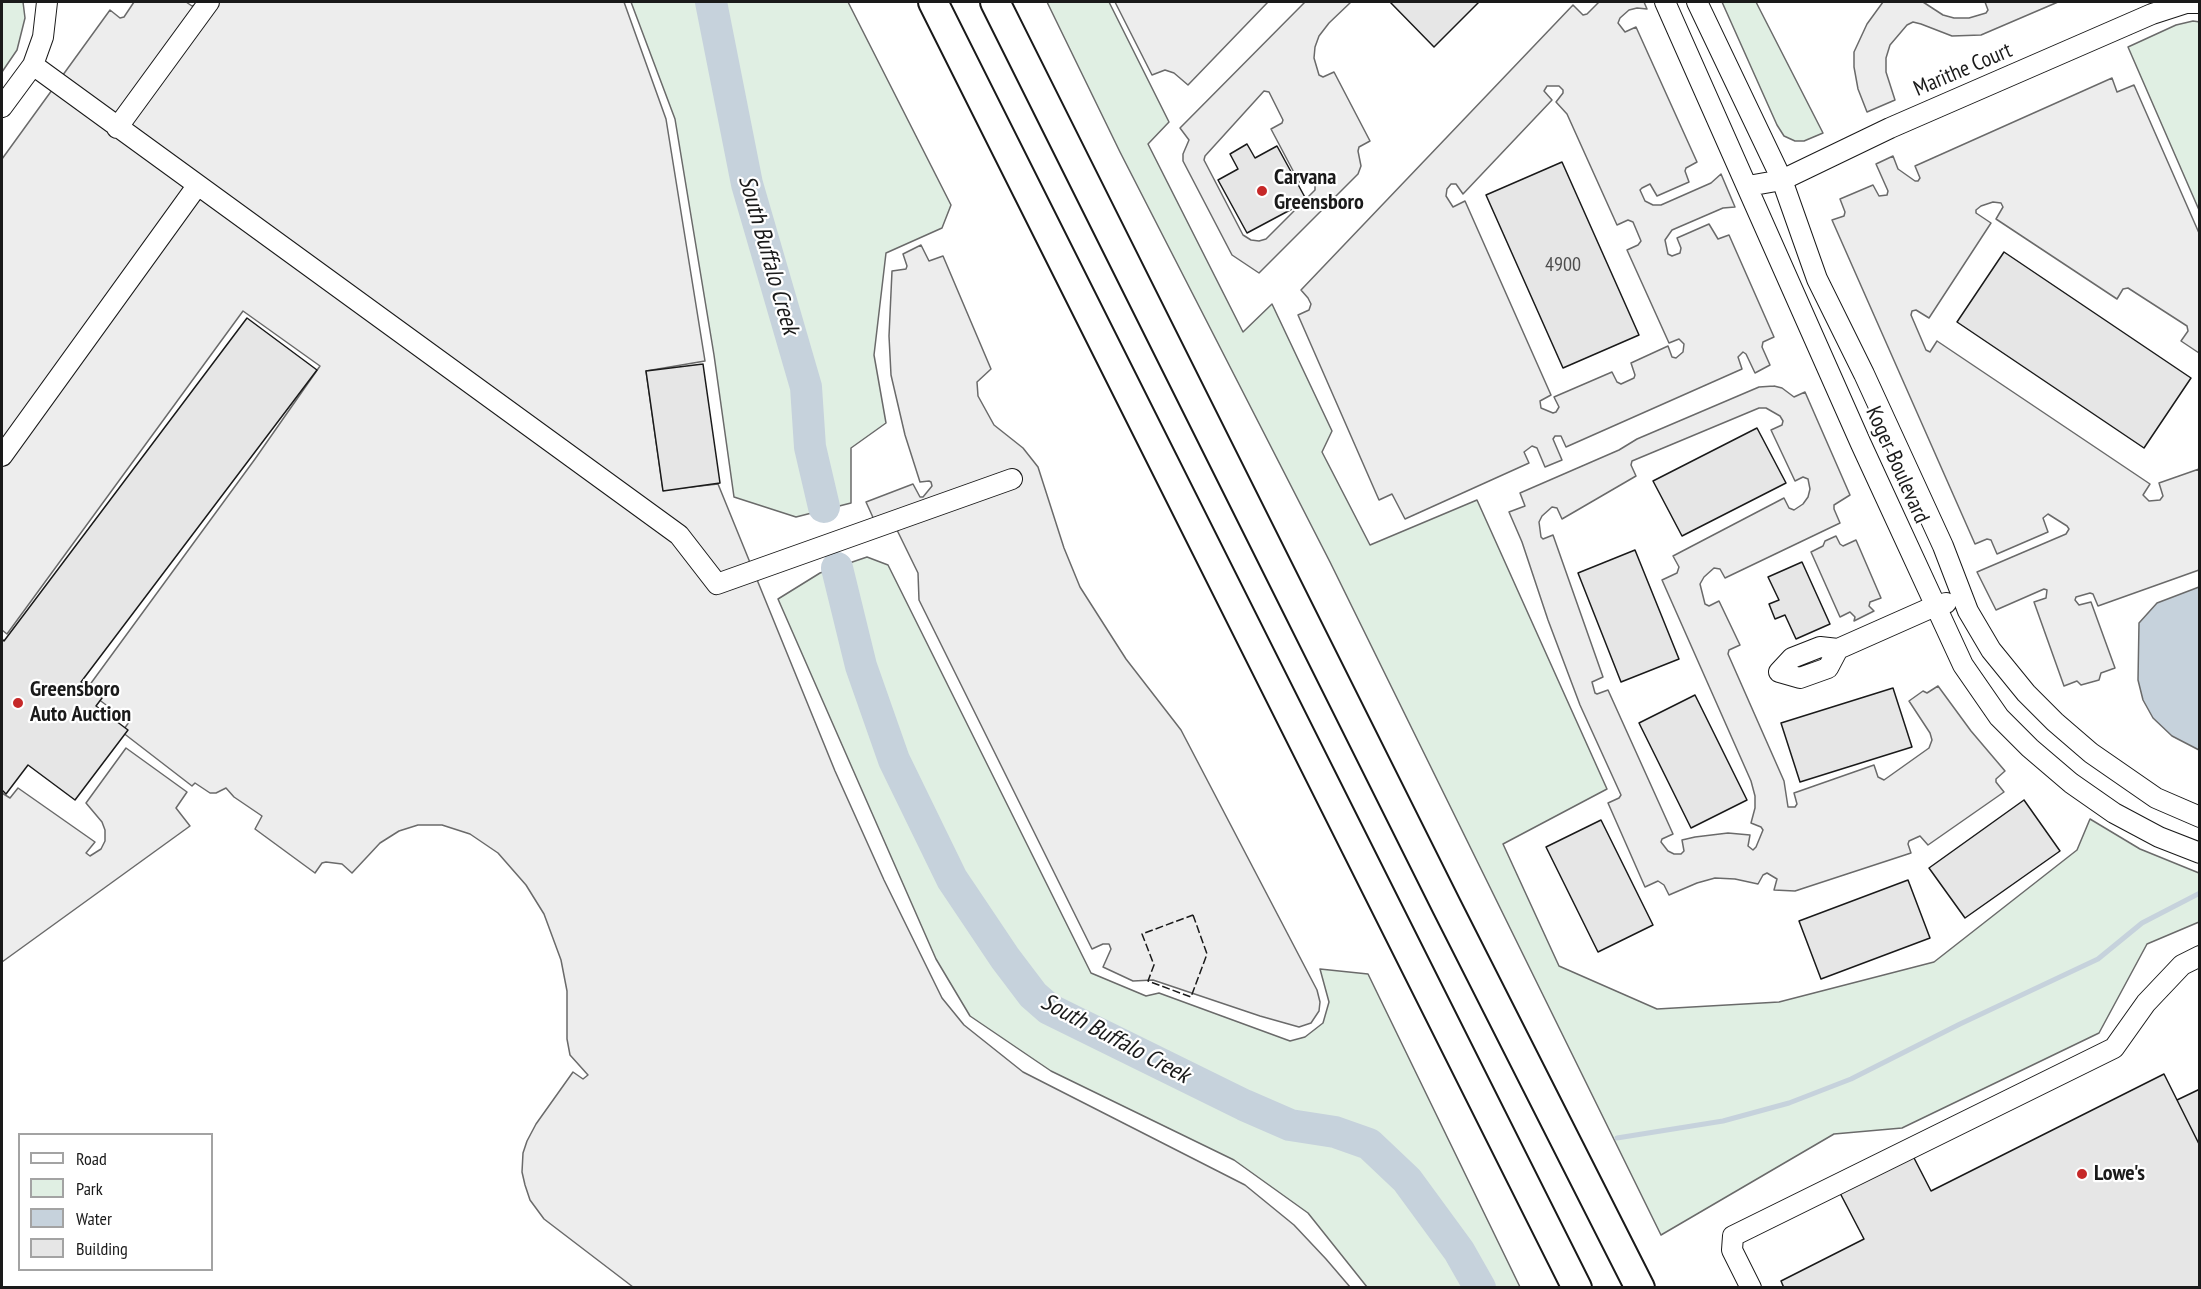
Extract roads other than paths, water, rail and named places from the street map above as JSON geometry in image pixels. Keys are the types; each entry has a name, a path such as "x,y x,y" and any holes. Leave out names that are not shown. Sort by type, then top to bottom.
{"highway":[{"path":"933,2 1577,1287"},
{"path":"995,2 1436,886 1640,1287"}],"street":[{"path":"2,107 33,65 43,37 47,2"},
{"path":"117,128 209,2"},
{"name":"Koger Boulevard","path":"1665,2 1861,444 1963,665 1999,717 2030,748 2071,783 2114,813 2158,837 2199,853"},
{"name":"Koger Boulevard","path":"1697,2 1782,180 1817,279 1864,374 1943,546 1968,611 1991,650 2026,693 2091,753 2156,798 2199,817"},
{"name":"Marithe Court","path":"1748,186 1782,180 1890,128 2152,14 2186,3 2199,3"},
{"path":"33,65 680,535 717,584 1012,479"},
{"path":"2,456 198,186"},
{"path":"1838,649 1935,606 1963,598"},
{"path":"1751,1287 1732,1250 1733,1236 2114,1048 2146,1003 2182,965 2199,956"}],"water":[{"path":"2200,587 2199,750 2172,736 2153,718 2143,700 2138,680 2139,623 2157,603"}],"waterway":[{"name":"South Buffalo Creek","path":"711,2 747,184 806,387 810,447 824,507"},
{"name":"South Buffalo Creek","path":"837,568 861,666 894,760 952,879 1033,995 1049,1009 1244,1105 1290,1125 1335,1132 1369,1144 1407,1180 1459,1251 1480,1288"},
{"path":"1617,1138 1723,1121 1789,1103 1851,1079 1960,1024 2098,959 2142,923 2200,893"}],"place":[{"name":"Carvana Greensboro","path":"1262,191"},
{"name":"Greensboro Auto Auction","path":"18,703"},
{"name":"Lowe's","path":"2082,1174"}]}
